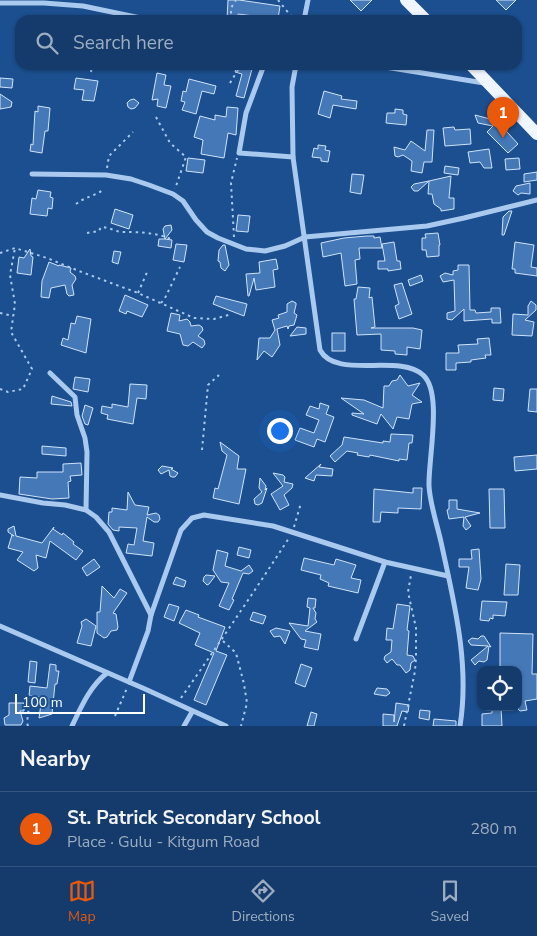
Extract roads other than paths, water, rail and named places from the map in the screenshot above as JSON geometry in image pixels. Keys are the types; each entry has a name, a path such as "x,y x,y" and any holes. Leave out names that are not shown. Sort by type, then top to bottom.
{"main road":[{"path":"406,0 421,15"},
{"path":"476,70 537,134"}],"street":[{"path":"305,15 308,0"},
{"path":"0,3 44,3 84,6 126,15"},
{"path":"262,70 246,113 239,153 293,157"},
{"path":"295,70 292,87 293,157 320,350 337,363 405,366 425,376 431,387 433,416 429,488 462,652 464,692 460,726"},
{"path":"404,70 489,84"},
{"path":"32,174 106,175 131,179 173,194 183,201 196,220 208,232 246,249 265,252 305,237 427,226 537,200"},
{"path":"50,373 75,397 77,415 85,438 87,452 86,510"},
{"path":"0,495 65,505 86,510 96,517 109,532 151,615"},
{"path":"129,682 148,631 151,615 167,566 181,530 192,518 204,514 273,526 385,562 448,576"},
{"path":"356,639 385,562"},
{"path":"0,626 226,726"},
{"path":"72,726 88,696 107,673"},
{"path":"184,726 192,712"}],"place":[{"name":"St. Patrick Secondary School","path":"503,138"}]}
